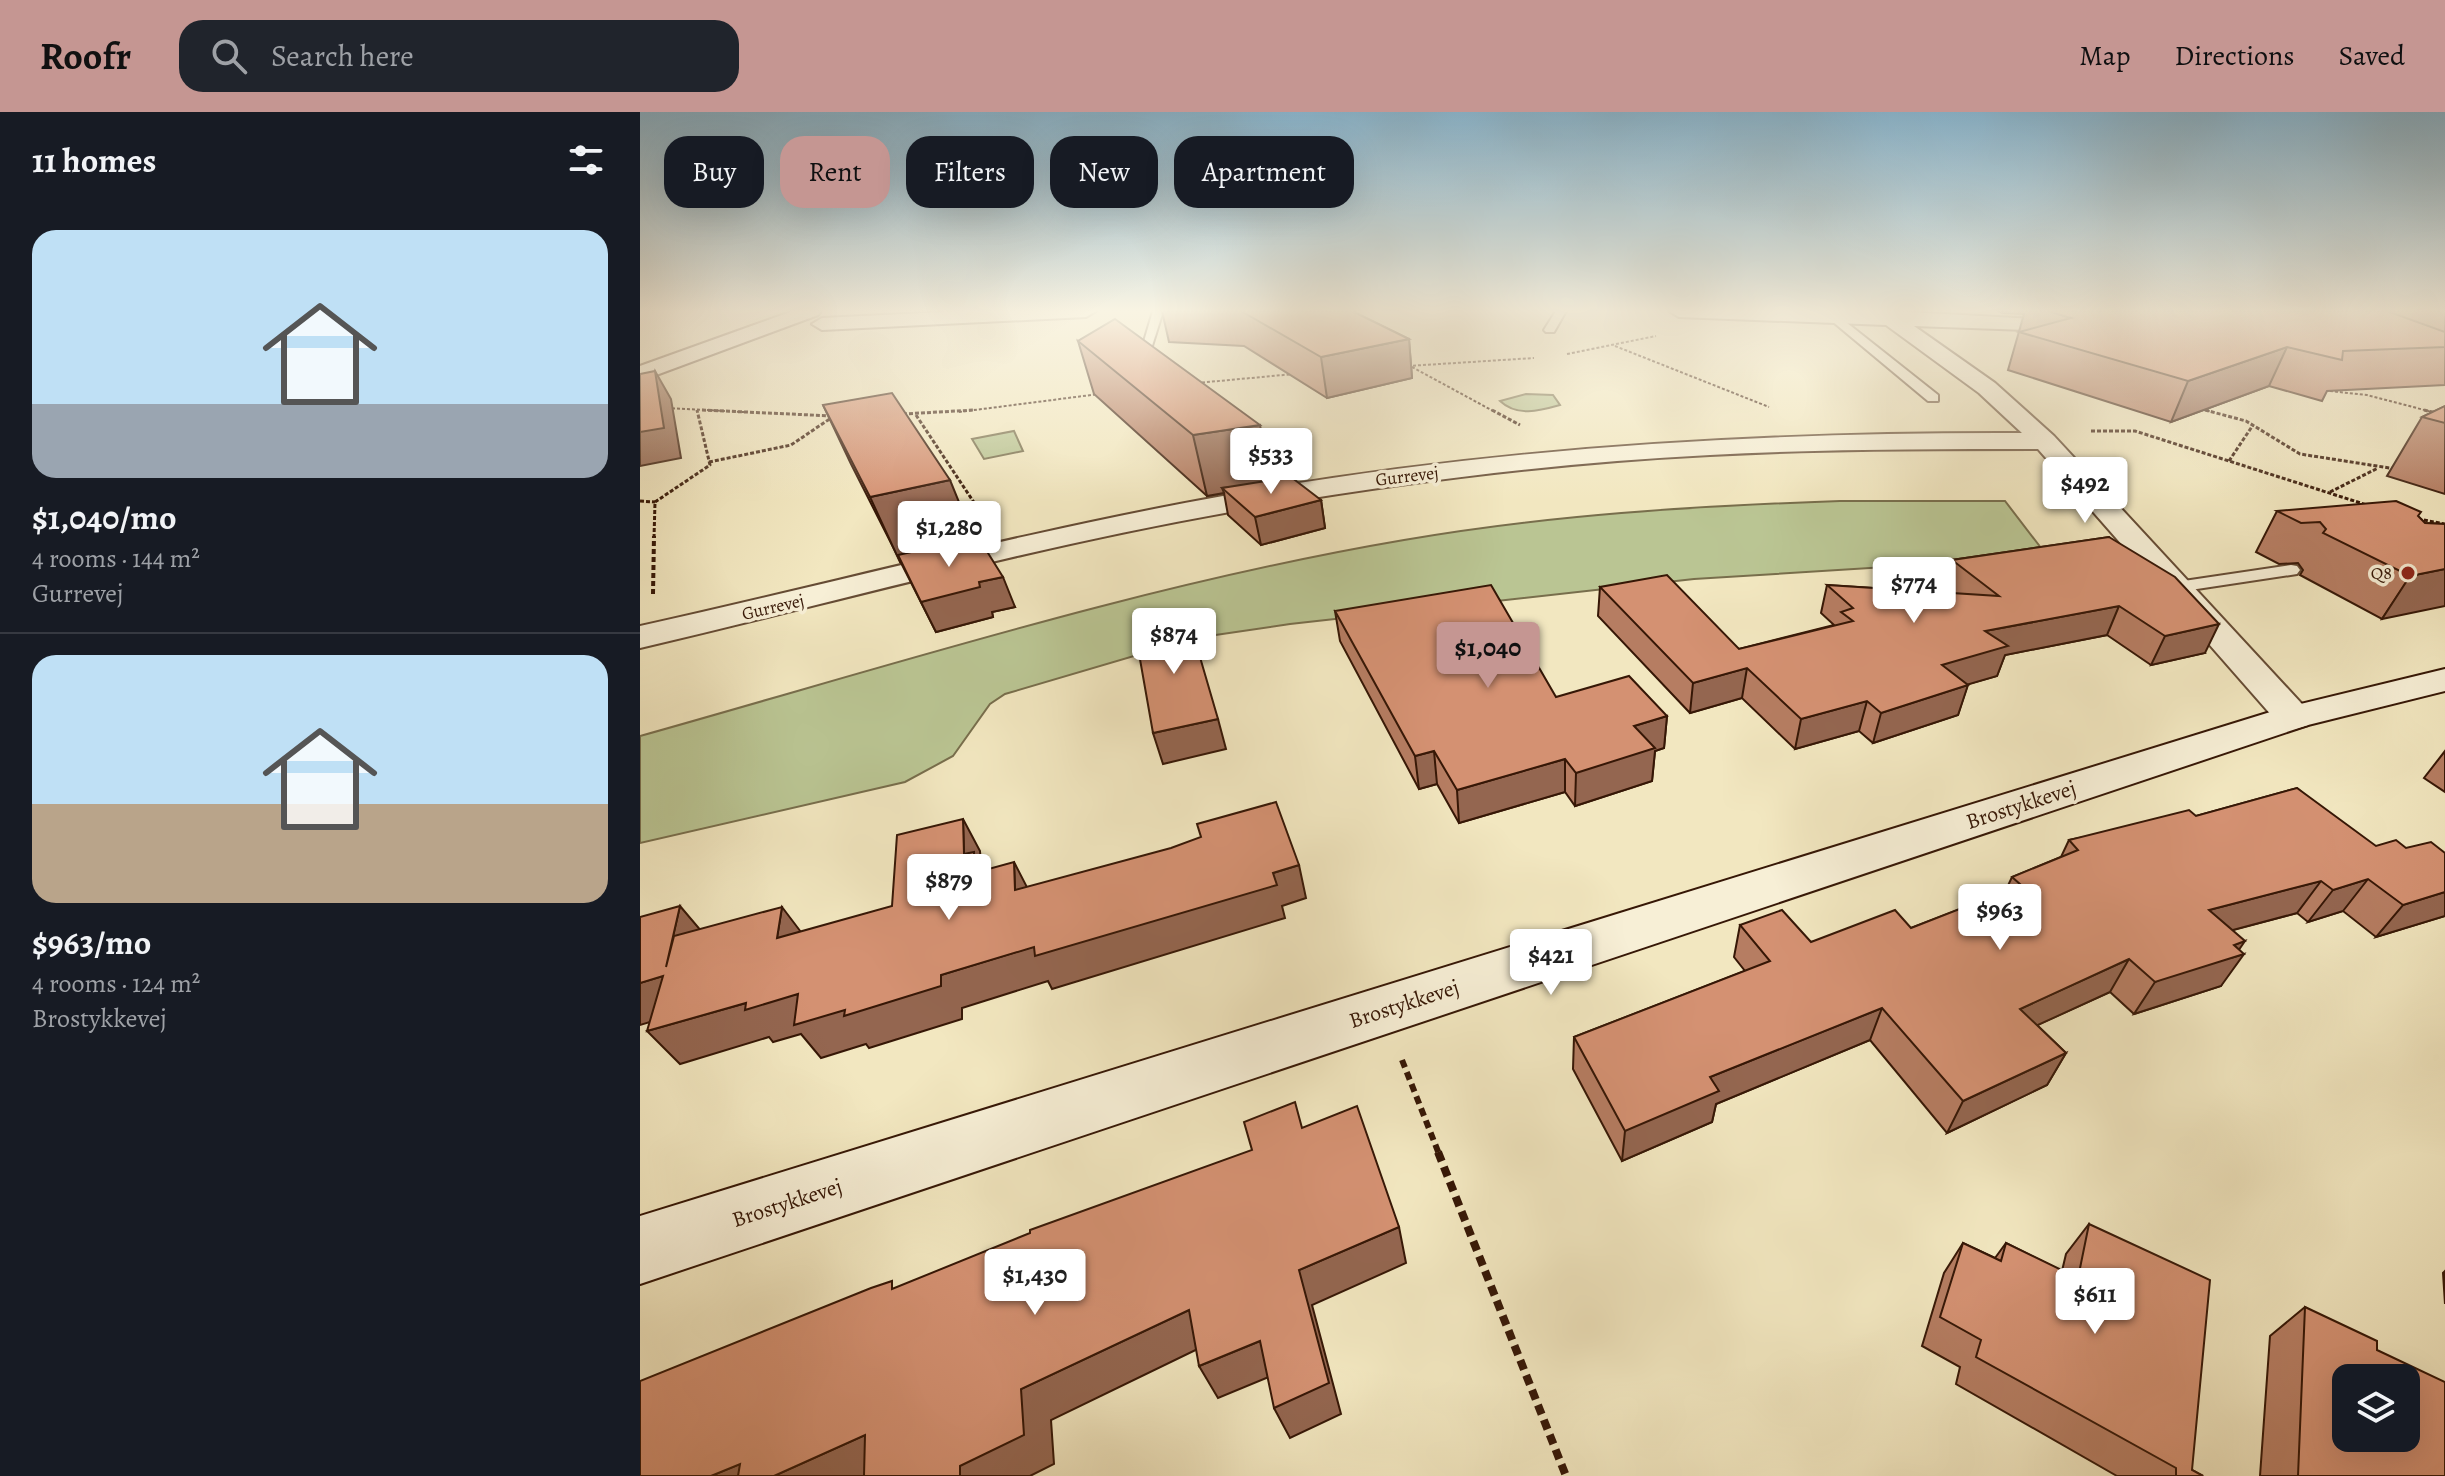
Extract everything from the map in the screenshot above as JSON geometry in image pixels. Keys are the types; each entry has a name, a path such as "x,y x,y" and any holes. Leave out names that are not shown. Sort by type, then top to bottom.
{"street":[{"path":"1968,375 2040,436 2294,717"},
{"name":"Gurrevej","path":"640,637 1086,530 1227,503 1402,476 1559,459 1823,443 2040,436"},
{"name":"Brostykkevej","path":"640,1250 2294,717 2445,680"}],"lane":[{"path":"1904,375 1933,398"},
{"path":"2177,587 2291,570"}],"path":[{"path":"1186,384 1288,375"},
{"path":"1426,375 1541,437 1559,459"},
{"path":"1687,375 1781,412 1798,421 1823,443"},
{"path":"2320,390 2367,395 2445,415"},
{"path":"902,414 949,413 1108,393"},
{"path":"640,501 655,502 709,462 791,445 835,416 654,407"},
{"path":"2201,408 2253,425 2300,454 2406,469"},
{"path":"697,409 709,462"},
{"path":"915,414 1005,550"},
{"path":"2229,461 2253,425"},
{"path":"2040,436 2135,431 2373,507"},
{"path":"2329,493 2380,467"},
{"path":"653,597 655,502"},
{"path":"2414,518 2445,524"},
{"path":"1383,1011 1566,1476"}],"green space":[{"path":"1526,394 1553,395 1560,405 1521,411 1500,401"},
{"path":"1014,431 1023,451 984,459 972,439"},
{"path":"1840,501 2005,501 2048,557 1694,579 1290,624 1195,638 1005,694 990,704 953,756 905,782 640,843 640,736 925,654 1211,579 1404,540 1512,524 1621,513"}],"building":[{"path":"640,375 656,375 664,428 640,432"},
{"path":"1119,375 1191,375 1260,425 1193,435"},
{"path":"2166,375 2206,375 2188,381"},
{"path":"892,393 950,480 870,497 823,405"},
{"path":"2445,406 2445,423 2422,417"},
{"path":"1291,477 1321,500 1255,517 1222,488"},
{"path":"2396,501 2421,512 2418,516 2425,523 2445,524 2445,569 2410,576 2323,533 2326,529 2320,522 2301,523 2277,511"},
{"path":"978,537 1003,577 979,582 980,587 921,602 898,555"},
{"path":"2109,537 2175,577 2219,624 2165,636 2119,606 1985,631 2008,646 1942,665 1968,685 1881,713 1867,701 1801,719 1747,668 1693,683 1600,587 1667,575 1739,649 1853,621 1841,612 1853,608 1827,585 1999,596 1952,560"},
{"path":"1491,585 1556,697 1629,676 1667,716 1634,726 1655,748 1576,773 1565,759 1457,790 1434,751 1415,756 1335,611"},
{"path":"1188,616 1218,719 1153,733 1135,631"},
{"path":"2297,788 2376,846 2396,840 2406,848 2431,842 2445,853 2445,892 2403,905 2368,879 2333,890 2321,881 2209,910 2245,941 2234,945 2244,954 2155,982 2129,959 2020,1009 2066,1053 1963,1101 1882,1008 1710,1077 1719,1091 1625,1131 1574,1037 1770,961 1740,925 1782,910 1811,942 1895,910 1911,928 2021,885 2012,877 2078,850 2069,840 2189,810 2196,816"},
{"path":"1276,802 1299,865 1273,873 1277,885 1035,956 1034,947 941,975 941,986 844,1016 845,1010 794,1025 798,994 745,1010 746,1003 647,1031 663,976 640,983 640,917 680,906 666,967 674,936 782,907 777,938 892,906 897,835 963,819 964,854 974,852 974,873 1014,862 1015,890 1171,848 1201,837 1197,824"},
{"path":"1295,1102 1302,1128 1357,1106 1399,1227 1299,1270 1329,1383 1274,1408 1260,1341 1199,1366 1189,1310 1021,1389 1024,1435 960,1466 960,1476 864,1476 865,1435 774,1476 738,1476 740,1464 711,1476 640,1476 640,1381 871,1288 892,1281 892,1289 1030,1233 1030,1230 1252,1150 1244,1122"},
{"path":"2089,1224 2210,1280 2192,1470 2203,1476 2176,1476 2176,1468 1976,1357 1981,1340 1940,1317 1963,1243 2001,1261 2006,1243 2078,1278"},
{"path":"2305,1307 2377,1341 2377,1350 2407,1364 2332,1364 2332,1452 2420,1452 2420,1370 2445,1382 2445,1476 2298,1476"}],"place":[{"name":"Q8","path":"2408,573"}]}
